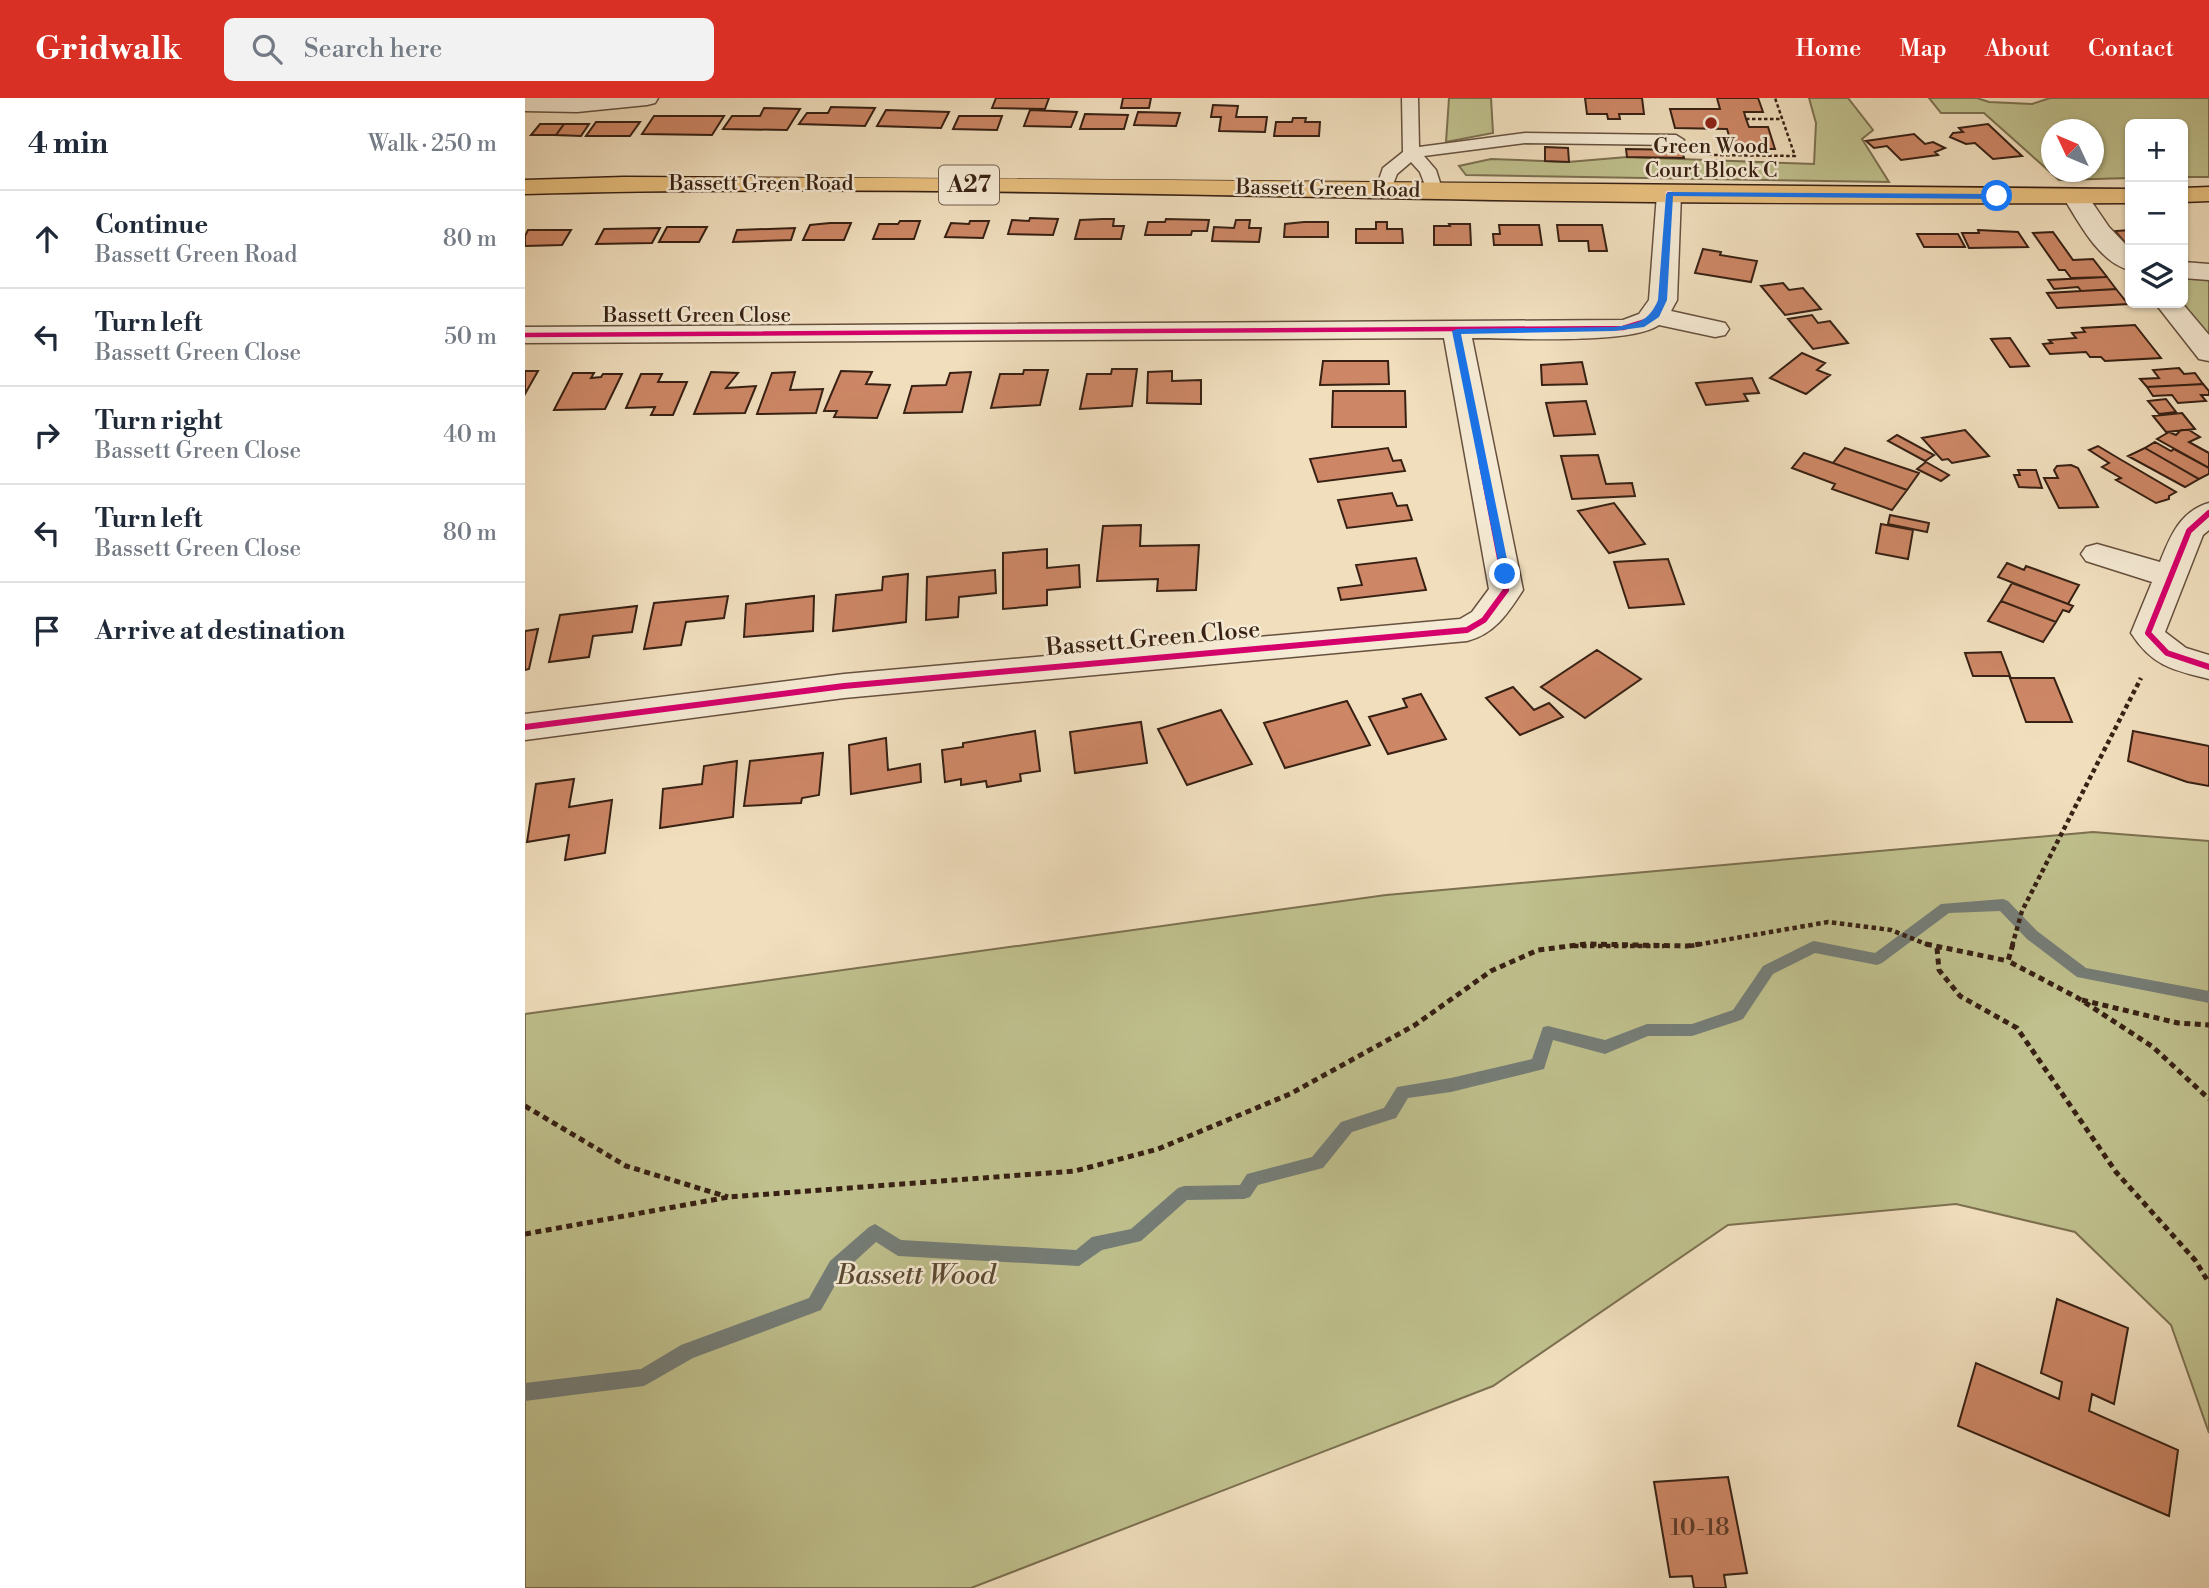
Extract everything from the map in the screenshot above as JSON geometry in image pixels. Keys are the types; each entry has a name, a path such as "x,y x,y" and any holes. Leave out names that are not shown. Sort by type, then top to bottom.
{"main road":[{"name":"Bassett Green Road","path":"525,187 624,184 1132,185 1435,192 2125,196"},
{"path":"2188,195 2209,194"}],"street":[{"path":"525,104 577,105 647,98"},
{"path":"1669,194 1663,300 1656,316 1715,328"},
{"path":"2076,197 2094,226 2114,250 2125,258"},
{"path":"2188,270 2209,272"},
{"path":"2172,308 2209,353"},
{"name":"Bassett Green Close","path":"525,335 1614,329 1641,326 1656,316"},
{"name":"Bassett Green Close","path":"525,727 843,686 1467,630 1485,620 1506,590 1457,331"},
{"path":"2209,513 2189,531 2148,633 2157,648 2182,660 2209,667"},
{"path":"2097,554 2172,577"}],"lane":[{"path":"1410,98 1411,153 1429,170 1435,192"},
{"path":"1383,191 1389,172 1411,153 1525,138 1676,140"}],"path":[{"path":"1676,140 1712,155 1794,156 1775,98"},
{"path":"1746,119 1782,119"},
{"path":"2008,961 2022,911 2157,648"},
{"path":"525,1234 729,1197 1075,1171 1158,1149 1290,1094 1415,1025 1491,971 1538,950 1586,944 1687,946 1828,922 1891,930 1937,948 2008,961 2078,999 2153,1047 2209,1100"},
{"path":"1937,948 1939,970 1960,996 2017,1028 2116,1172 2195,1260 2209,1283"},
{"path":"2078,999 2178,1023 2209,1025"},
{"path":"525,1106 627,1166 729,1197"}],"green space":[{"path":"1449,98 1491,98 1493,133 1446,142"},
{"path":"1809,98 1848,98 1873,130 1862,139 1889,182 1466,175 1459,166 1491,159 1568,162 1627,157 1814,164 1816,123"},
{"path":"1929,98 1977,98 1989,102 2032,104 2050,98 2209,98 2209,177 2188,177 2188,119 2125,119 2125,178 2104,179 2104,119 2041,119 2041,164 1984,113 1941,113"},
{"path":"2188,276 2209,278 2209,338 2185,308 2188,308"},
{"name":"Bassett Wood","path":"2093,832 2209,841 2209,1433 2171,1325 2075,1232 1956,1204 1728,1225 1493,1386 971,1588 525,1588 525,1014 1386,895"}],"building":[{"path":"996,98 1049,98 1045,109 992,108"},
{"path":"1123,98 1151,98 1149,108 1121,108"},
{"path":"1585,98 1642,98 1644,114 1619,114 1620,119 1608,119 1607,114 1587,114"},
{"name":"Green Wood Court Block C","path":"1717,98 1758,98 1763,112 1744,112 1746,119 1749,127 1768,127 1775,149 1733,149 1727,129 1675,128 1670,109 1720,109"},
{"path":"1213,105 1238,106 1236,117 1267,117 1265,132 1219,131 1221,117 1211,117"},
{"path":"831,107 875,108 865,126 799,124 807,113 828,113"},
{"path":"764,108 800,109 787,130 723,129 732,116 760,116"},
{"path":"886,110 949,112 941,128 877,126"},
{"path":"1030,110 1077,112 1071,127 1024,126"},
{"path":"1138,112 1180,113 1176,126 1134,125"},
{"path":"1085,114 1128,115 1124,129 1080,129"},
{"path":"654,116 724,116 712,135 642,134"},
{"path":"959,116 1002,116 997,130 953,129"},
{"path":"1293,118 1306,118 1305,122 1320,122 1319,136 1274,136 1276,122 1292,122"},
{"path":"596,122 640,122 630,136 586,136"},
{"path":"540,124 564,124 556,135 531,135"},
{"path":"564,124 589,124 581,136 556,135"},
{"path":"1988,124 2022,156 1993,159 1975,143 1966,144 1950,137 1953,133 1963,132 1959,128"},
{"path":"1914,134 1925,144 1933,142 1945,148 1935,152 1938,155 1901,160 1887,146 1874,148 1866,141"},
{"path":"1545,147 1568,148 1569,162 1545,161"},
{"path":"1626,149 1682,150 1684,158 1627,157"},
{"path":"1030,218 1058,219 1053,235 1008,234 1012,220 1029,221"},
{"path":"1114,219 1113,226 1124,226 1121,239 1075,239 1080,220"},
{"path":"1166,219 1209,220 1207,231 1192,231 1191,235 1145,235 1148,222 1165,222"},
{"path":"1236,220 1250,220 1249,228 1261,228 1259,242 1212,241 1214,227 1234,228"},
{"path":"900,221 920,221 914,239 873,239 879,224 898,224"},
{"path":"970,221 989,221 983,238 945,237 951,223 969,224"},
{"path":"1328,222 1328,237 1284,237 1285,224"},
{"path":"1376,222 1387,222 1387,229 1402,229 1403,243 1356,243 1356,229 1376,229"},
{"path":"851,223 844,240 803,240 810,225"},
{"path":"1449,224 1470,224 1471,245 1434,245 1434,226 1450,226"},
{"path":"1499,225 1539,225 1542,245 1494,245 1493,234 1500,234"},
{"path":"1557,225 1602,225 1607,251 1589,251 1588,241 1559,241"},
{"path":"667,227 707,227 699,242 659,242"},
{"path":"660,228 652,243 596,244 604,229"},
{"path":"795,228 791,240 733,242 737,230"},
{"path":"528,230 571,230 562,245 525,246"},
{"path":"1978,230 2018,232 2028,247 1969,248 1962,233 1979,233"},
{"path":"2125,230 2125,243 2115,231"},
{"path":"2053,232 2073,260 2093,259 2107,277 2071,278 2065,270 2059,270 2033,233"},
{"path":"1917,234 1958,234 1965,247 1924,247"},
{"path":"1703,249 1721,252 1720,255 1757,261 1751,282 1695,273"},
{"path":"2107,277 2116,289 2054,289 2048,280"},
{"path":"1783,283 1789,290 1803,288 1821,309 1785,315 1761,286"},
{"path":"2116,289 2125,304 2057,308 2047,293"},
{"path":"1812,315 1818,323 1830,321 1848,343 1813,349 1788,319"},
{"path":"2135,325 2161,358 2105,361 2101,357 2090,357 2086,352 2050,354 2043,344 2052,343 2049,340 2076,338 2072,333 2085,332 2082,328"},
{"path":"2010,338 2029,366 2010,367 1991,339"},
{"path":"1802,353 1825,363 1817,370 1830,375 1806,394 1770,378"},
{"path":"1323,361 1388,361 1389,384 1320,385"},
{"path":"1582,362 1587,384 1542,385 1541,365"},
{"path":"2179,368 2184,374 2195,373 2203,384 2147,387 2140,379 2159,378 2153,370"},
{"path":"1112,369 1137,369 1132,406 1080,409 1087,374 1111,374"},
{"path":"1024,370 1048,370 1040,405 991,408 1000,374 1023,374"},
{"path":"525,371 538,371 525,394"},
{"path":"841,371 872,372 866,384 890,385 877,418 834,417 837,411 824,411"},
{"path":"1172,371 1172,381 1201,380 1201,404 1147,403 1148,372"},
{"path":"711,372 738,373 726,388 756,386 745,413 694,414"},
{"path":"795,372 790,390 823,389 816,413 757,414 772,373"},
{"path":"971,372 962,412 904,413 912,386 946,385 950,373"},
{"path":"573,373 594,373 591,378 601,377 603,374 622,374 605,409 554,410"},
{"path":"641,374 662,374 658,382 687,382 673,415 651,415 655,407 626,408"},
{"path":"1752,378 1759,393 1744,394 1748,401 1706,405 1696,383"},
{"path":"2203,384 2209,391 2209,395 2201,395 2206,401 2178,403 2172,395 2153,396 2147,387"},
{"path":"1333,391 1405,391 1406,427 1332,427"},
{"path":"2166,399 2176,412 2159,414 2148,401"},
{"path":"1586,401 1595,434 1554,436 1546,403"},
{"path":"2182,413 2195,429 2166,432 2153,416"},
{"path":"1965,430 1989,456 1952,463 1948,459 1942,460 1922,438"},
{"path":"2181,430 2189,430 2200,437 2189,442 2209,453 2209,468 2157,439 2169,432 2176,435"},
{"path":"1897,435 1934,455 1925,461 1888,441"},
{"path":"2155,442 2209,468 2209,474 2199,479 2145,448"},
{"path":"2098,446 2176,492 2169,496 2169,499 2156,503 2116,480 2121,478 2102,467 2109,463 2089,450"},
{"path":"1388,448 1393,461 1401,460 1405,471 1318,482 1310,459"},
{"path":"1845,448 1919,473 1907,490 1833,463"},
{"path":"2145,448 2199,479 2185,487 2128,456"},
{"path":"1804,453 1907,490 1892,510 1832,489 1835,484 1792,468"},
{"path":"1598,455 1606,484 1632,483 1635,496 1572,499 1561,456"},
{"path":"1926,462 1949,475 1941,481 1917,469"},
{"path":"2071,465 2078,468 2098,507 2059,508 2044,478 2058,478 2054,470 2057,466"},
{"path":"2018,470 2036,470 2042,488 2019,487 2014,475 2020,475"},
{"path":"1392,493 1397,506 1407,505 1412,520 1347,528 1338,500"},
{"path":"1614,503 1645,544 1609,553 1578,511"},
{"path":"1890,515 1929,523 1927,532 1888,524"},
{"path":"1881,524 1913,530 1908,559 1876,553"},
{"path":"1141,525 1140,546 1199,545 1196,590 1157,591 1158,579 1097,581 1103,526"},
{"path":"1047,549 1047,568 1079,565 1080,587 1047,590 1047,605 1003,609 1003,553"},
{"path":"1416,558 1426,590 1341,600 1338,588 1362,585 1356,565"},
{"path":"1668,559 1684,604 1629,608 1614,562"},
{"path":"2007,563 2024,570 2026,566 2079,585 2068,604 1998,577"},
{"path":"995,570 996,593 959,597 958,617 926,620 927,577"},
{"path":"908,574 906,622 833,631 836,595 882,590 883,577"},
{"path":"2012,583 2073,606 2069,612 2063,610 2056,622 2001,601"},
{"path":"728,596 724,618 686,622 681,645 644,649 654,603"},
{"path":"814,596 813,631 744,637 746,604"},
{"path":"2001,601 2056,622 2043,642 1988,621"},
{"path":"637,606 632,632 593,636 589,657 549,662 560,615"},
{"path":"538,629 529,669 525,670 525,631"},
{"path":"1597,650 1641,679 1585,718 1541,687"},
{"path":"2001,652 2010,676 1973,676 1965,653"},
{"path":"2010,678 2054,678 2072,722 2026,722"},
{"path":"1513,687 1534,710 1549,703 1563,717 1520,735 1486,698"},
{"path":"1421,694 1446,739 1388,754 1369,717 1407,707 1403,699"},
{"path":"1347,701 1370,745 1285,768 1264,723"},
{"path":"1221,710 1252,764 1187,785 1158,729"},
{"path":"1141,722 1147,763 1075,773 1070,732"},
{"path":"1035,731 1040,771 1020,774 1021,781 987,787 986,781 961,785 961,779 945,782 942,750 963,747 963,743"},
{"path":"2133,731 2209,746 2209,786 2187,782 2128,761"},
{"path":"886,738 888,770 920,764 921,782 851,794 849,745"},
{"path":"823,753 819,795 802,798 801,803 744,806 750,761"},
{"path":"737,761 733,817 660,828 663,789 702,784 704,766"},
{"path":"574,779 569,807 612,800 605,853 565,860 569,835 527,842 536,784"},
{"path":"2057,1299 2128,1328 2114,1404 2092,1394 2089,1411 2178,1450 2169,1516 1958,1426 1976,1363 2059,1399 2062,1382 2041,1373"},
{"path":"1728,1477 1747,1573 1724,1575 1726,1588 1694,1588 1692,1576 1670,1577 1654,1482"}],"waterway":[{"path":"525,1392 644,1377 687,1351 815,1304 836,1267 875,1232 898,1248 1079,1258 1098,1243 1135,1236 1184,1193 1244,1192 1253,1179 1317,1163 1347,1127 1390,1113 1403,1092 1451,1085 1538,1064 1548,1032 1605,1047 1647,1030 1692,1030 1738,1015 1768,970 1814,947 1877,959 1946,908 2003,905 2032,935 2082,973 2209,997"}],"cycle path":[{"path":"525,335 1623,328 1649,320 1663,300 1669,194"},
{"path":"525,727 844,686 1467,630 1484,620 1506,590 1457,331"},
{"path":"2209,513 2189,531 2148,633 2167,653 2209,667"}],"place":[{"name":"Green Wood Court Block C","path":"1711,123"}],"route":[{"path":"1505,574 1457,331 1614,329 1641,326 1656,316 1663,300 1669,194 1997,196"}]}
